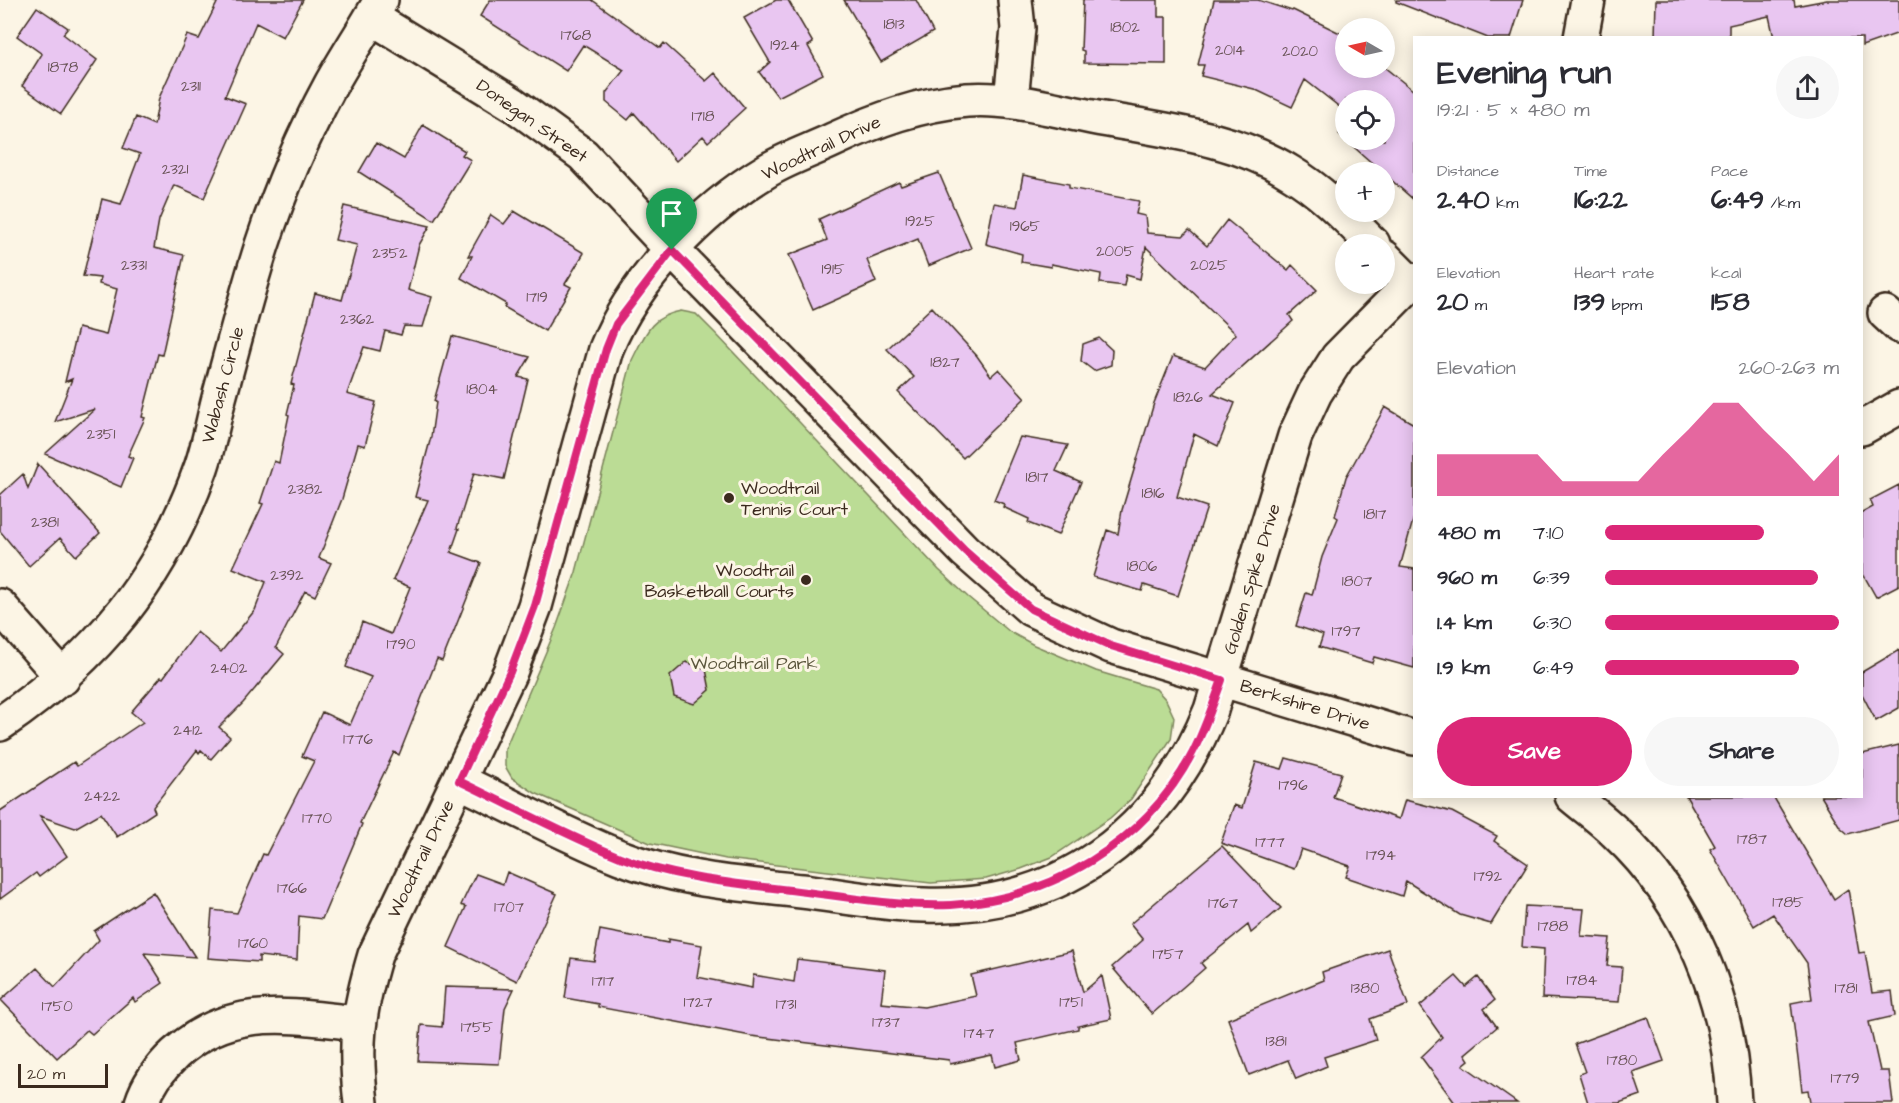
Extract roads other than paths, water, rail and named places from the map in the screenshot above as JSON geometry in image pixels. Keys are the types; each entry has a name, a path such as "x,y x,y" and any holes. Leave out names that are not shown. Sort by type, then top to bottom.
{"street":[{"path":"1011,101 1018,28 1015,0"},
{"path":"1581,36 1588,0"},
{"name":"Donegan Street","path":"376,9 583,155 672,250"},
{"name":"Wabash Circle","path":"0,724 63,678 118,620 153,570 182,518 201,466 260,253 288,176 330,87 376,9"},
{"name":"Woodtrail Drive","path":"361,1103 357,1068 358,1023 361,1000 375,955 510,672 535,606 591,399 613,333 634,299 672,250 724,201 769,170 873,121 918,107 968,100 1011,101 1205,138 1250,152 1291,172 1329,200 1362,234"},
{"name":"Berkshire Drive","path":"672,250 965,551 1031,609 1111,646 1413,738"},
{"path":"1395,266 1413,282"},
{"name":"Golden Spike Drive","path":"459,781 620,857 682,876 924,905 974,903 1022,893 1055,881 1094,859 1136,826 1166,793 1193,752 1222,680 1294,436 1315,393 1338,357 1413,282"},
{"path":"1863,427 1899,407"},
{"path":"0,606 63,678"},
{"path":"1574,798 1615,831 1629,846 1650,869 1680,913 1706,964 1723,1015 1733,1070 1734,1103"},
{"path":"142,1103 164,1065 189,1041 223,1023 253,1016 282,1016 358,1023"}],"place":[{"name":"Woodtrail Tennis Court","path":"729,498"},
{"name":"Woodtrail Basketball Courts","path":"806,580"}],"park label":[{"name":"Woodtrail Park","path":"754,663"}]}
